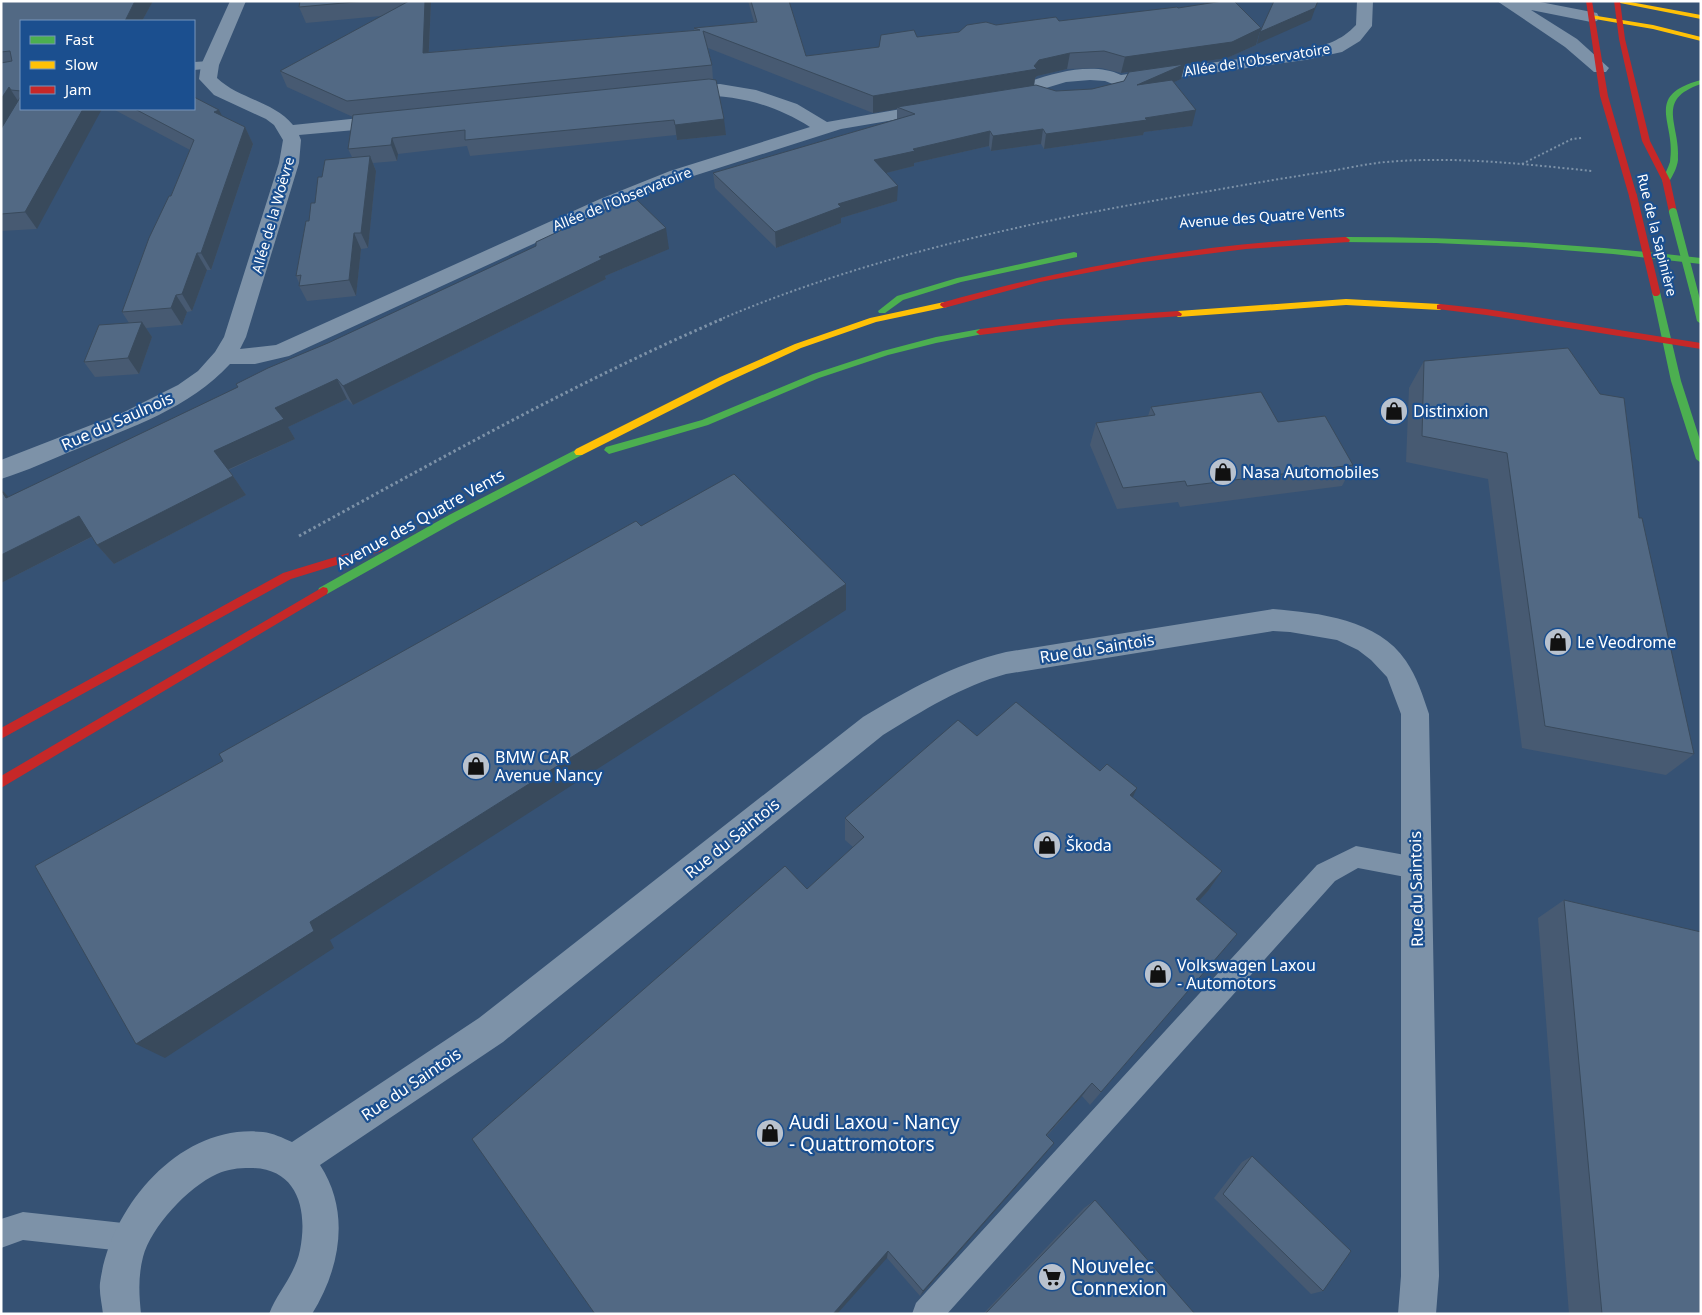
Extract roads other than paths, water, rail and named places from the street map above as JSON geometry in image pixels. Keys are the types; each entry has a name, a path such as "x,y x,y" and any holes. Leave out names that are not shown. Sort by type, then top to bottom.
{"main road":[{"name":"Rue de la Sapinière","path":"1615,1 1646,141 1666,180 1701,321"},
{"path":"1615,1 1701,17"},
{"name":"Rue de la Sapinière","path":"1590,9 1612,124 1633,196 1668,339 1676,381 1701,459"},
{"path":"1590,9 1619,21 1701,38"},
{"path":"1666,180 1675,156 1668,123 1669,104 1674,92 1684,86 1701,82"},
{"path":"1628,237 1691,243"},
{"name":"Avenue des Quatre Vents","path":"1,783 301,605 424,534 550,466 782,353 873,319 920,312 973,296 1130,263 1287,244 1449,240 1548,245 1670,256 1701,261"},
{"name":"Avenue des Quatre Vents","path":"873,319 900,298 1008,268 1084,253"},
{"path":"550,466 704,424 816,376 886,353 936,340 986,331 1060,322 1346,302 1409,304 1486,312 1668,339 1701,346"},
{"path":"1,734 287,576 424,534"}],"street":[{"path":"238,1 207,62 211,84 220,91 272,115 288,131 407,119"},
{"name":"Allée de l'Observatoire","path":"1019,95 1045,95 1037,85 1046,81 1095,74 1105,74 1118,80 1305,55 1336,48 1354,37 1364,26 1366,18 1365,1"},
{"path":"1505,1 1571,43 1600,68"},
{"path":"1513,1 1590,9"},
{"name":"Allée de l'Observatoire","path":"1100,93 1114,90 1118,80"},
{"path":"664,92 711,88 749,92 804,114 824,128"},
{"name":"Allée de l'Observatoire","path":"224,357 255,356 281,351 607,203 732,156 824,128 953,105"},
{"name":"Allée de la Woëvre","path":"224,357 235,337 289,163 292,140 288,131"},
{"name":"Rue du Saulnois","path":"1,470 130,419 178,395 206,376 224,357"},
{"name":"Rue du Saintois","path":"294,1162 491,1030 873,726 917,699 982,669 1006,663 1273,620 1318,623 1352,633 1374,646 1394,665 1415,714 1420,1266 1417,1314"},
{"path":"122,1314 119,1305 120,1278 127,1249 140,1222 158,1197 180,1176 203,1161 228,1151 252,1148 275,1152 294,1162 312,1183 321,1210 321,1243 310,1278 288,1314"}],"lane":[{"path":"927,1314 1326,873 1356,857 1416,868"},
{"path":"1,1234 24,1226 132,1238"}],"place":[{"name":"Distinxion","path":"1394,411"},
{"name":"Nasa Automobiles","path":"1223,472"},
{"name":"Le Veodrome","path":"1558,642"},
{"name":"BMW CAR Avenue Nancy","path":"476,766"},
{"name":"Škoda","path":"1047,845"},
{"name":"Volkswagen Laxou - Automotors","path":"1158,974"},
{"name":"Audi Laxou - Nancy - Quattromotors","path":"770,1133"},
{"name":"Nouvelec Connexion","path":"1052,1277"}]}
